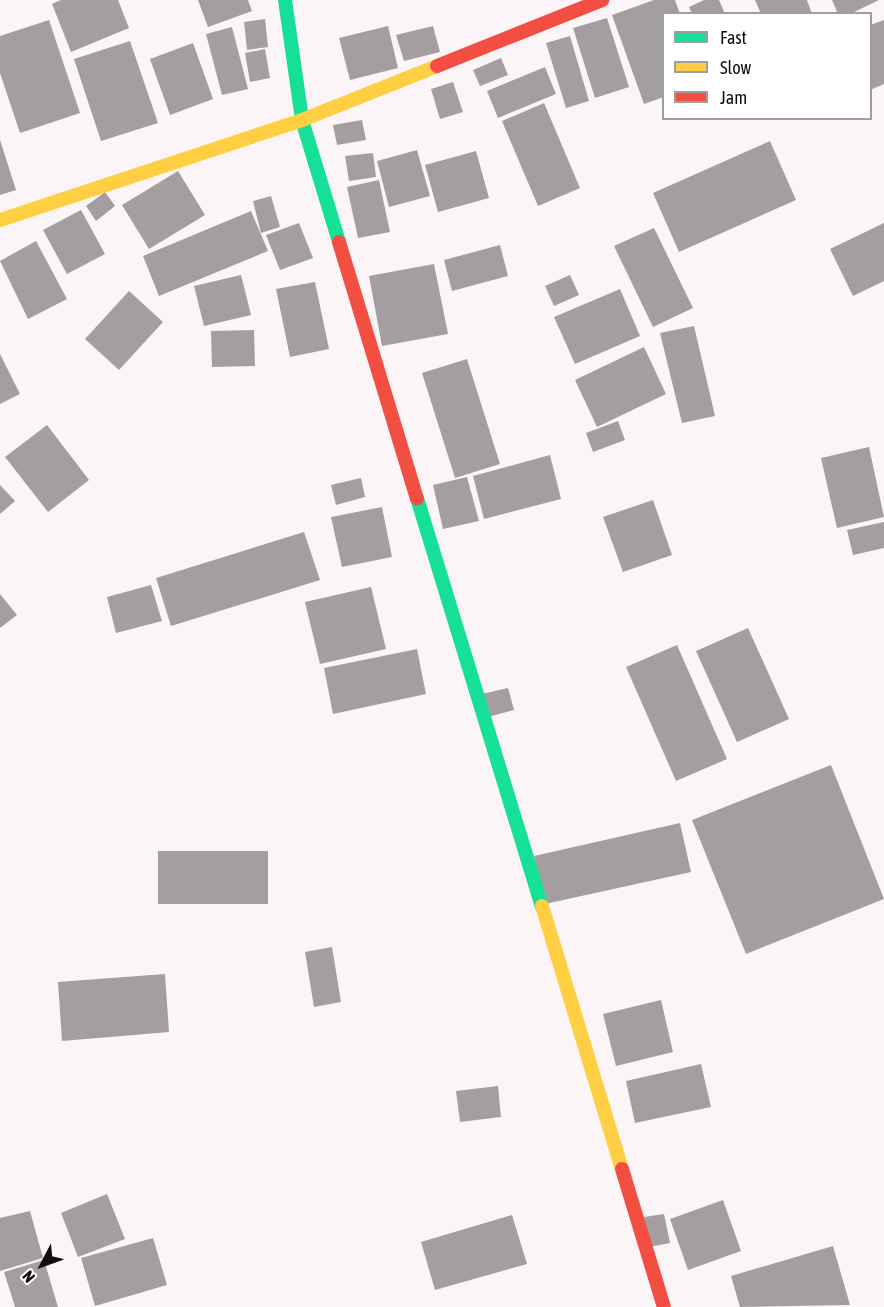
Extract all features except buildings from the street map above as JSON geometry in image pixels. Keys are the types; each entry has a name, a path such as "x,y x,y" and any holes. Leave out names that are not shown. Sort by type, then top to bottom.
{"main road":[{"path":"285,0 302,120 664,1307"},
{"path":"0,220 302,120 602,0"}],"traffic: fast":[{"path":"285,0 302,120 339,242"},
{"path":"417,498 542,906"}],"traffic: slow":[{"path":"0,220 302,120 437,66"},
{"path":"542,906 622,1169"}],"traffic: jam":[{"path":"437,66 602,0"},
{"path":"339,242 417,498"},
{"path":"622,1169 664,1307"}]}
